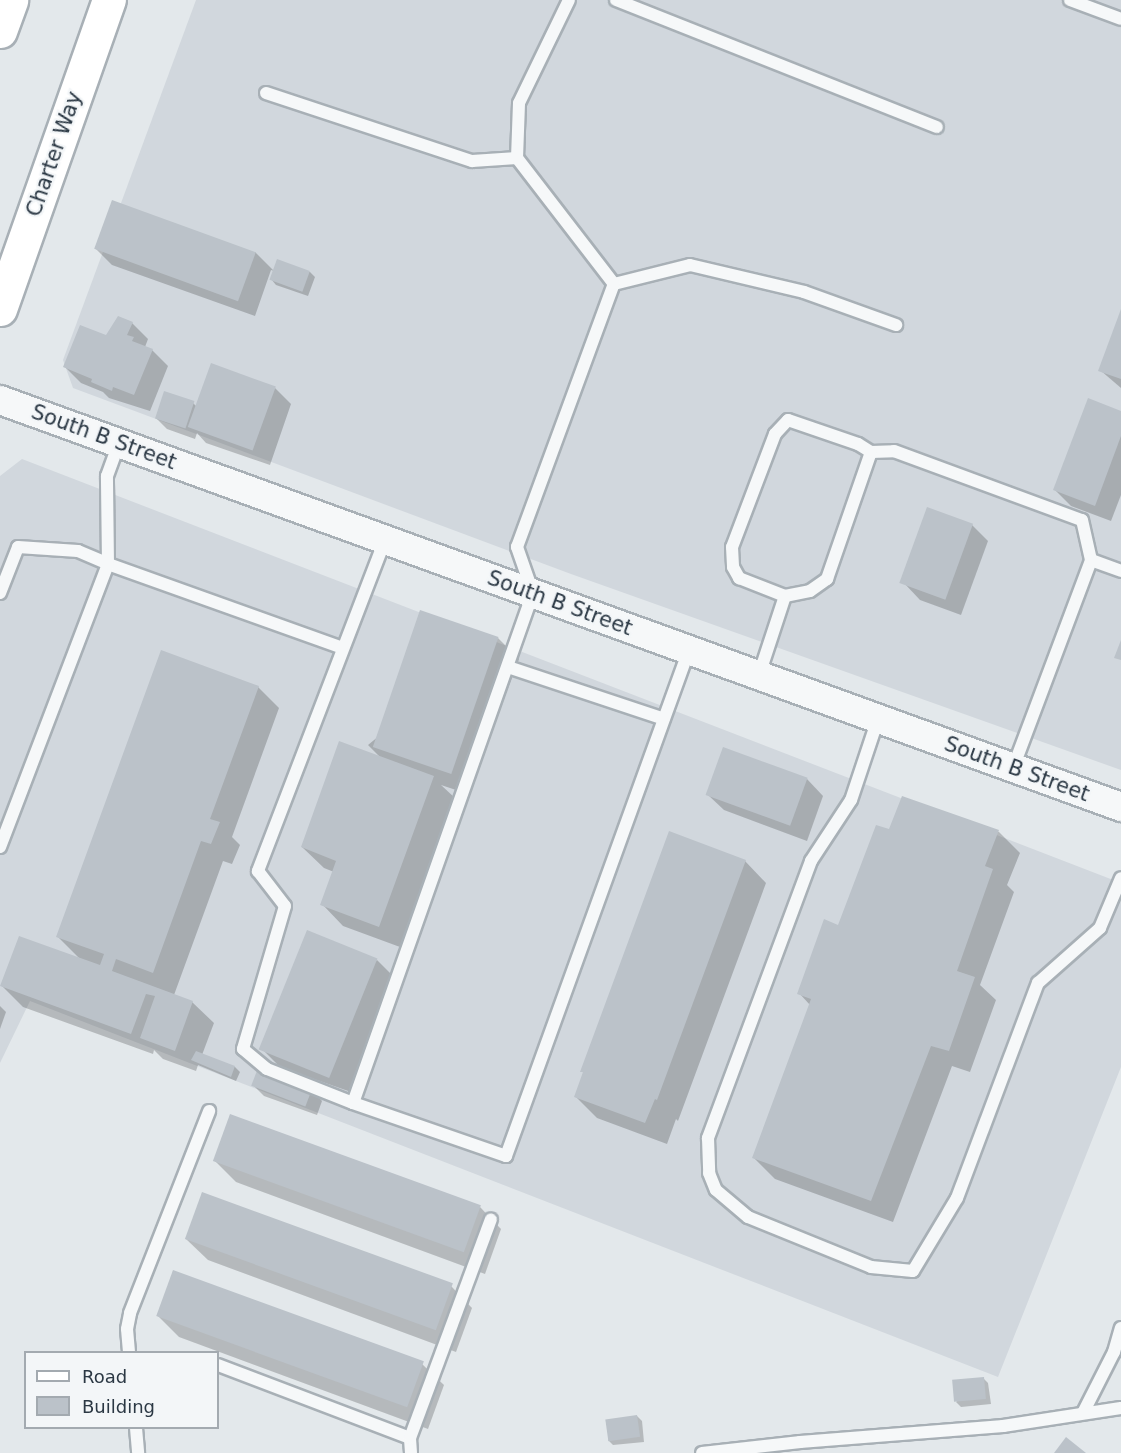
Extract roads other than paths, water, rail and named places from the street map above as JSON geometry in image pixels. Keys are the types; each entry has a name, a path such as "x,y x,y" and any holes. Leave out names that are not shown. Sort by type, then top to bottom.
{"main road":[{"path":"0,31 11,0"},
{"name":"Charter Way","path":"0,309 109,0"}],"street":[{"name":"South B Street","path":"0,400 1121,807"}],"lane":[{"path":"569,0 519,103 517,158 614,284"},
{"path":"616,0 936,127"},
{"path":"1070,0 1121,19"},
{"path":"266,93 472,161 517,158"},
{"path":"614,284 690,265 804,291 896,325"},
{"path":"353,1103 508,667 532,593 517,547 614,284"},
{"path":"871,452 827,579 810,591 785,596 739,578 733,567 732,547 775,434 788,420 858,444 871,452 894,451 1082,520 1091,560 1013,768"},
{"path":"0,847 108,564 107,476 119,443"},
{"path":"385,540 258,871 285,906 243,1049 267,1069 353,1103 506,1156 688,650"},
{"path":"0,593 18,547 78,551 108,564 342,648"},
{"path":"1091,560 1120,566"},
{"path":"759,675 785,596"},
{"path":"508,667 664,719"},
{"path":"878,719 850,800 811,861 708,1138 709,1173 716,1190 748,1217 871,1267 913,1271 957,1198 1038,983 1100,928 1121,878"},
{"path":"129,1351 127,1329 130,1313 209,1112"},
{"path":"411,1453 410,1438 491,1219"},
{"path":"1083,1413 1114,1352 1121,1328"},
{"path":"219,1365 410,1438"},
{"path":"702,1453 800,1442 1002,1426 1121,1408"},
{"path":"136,1429 138,1453"}]}
